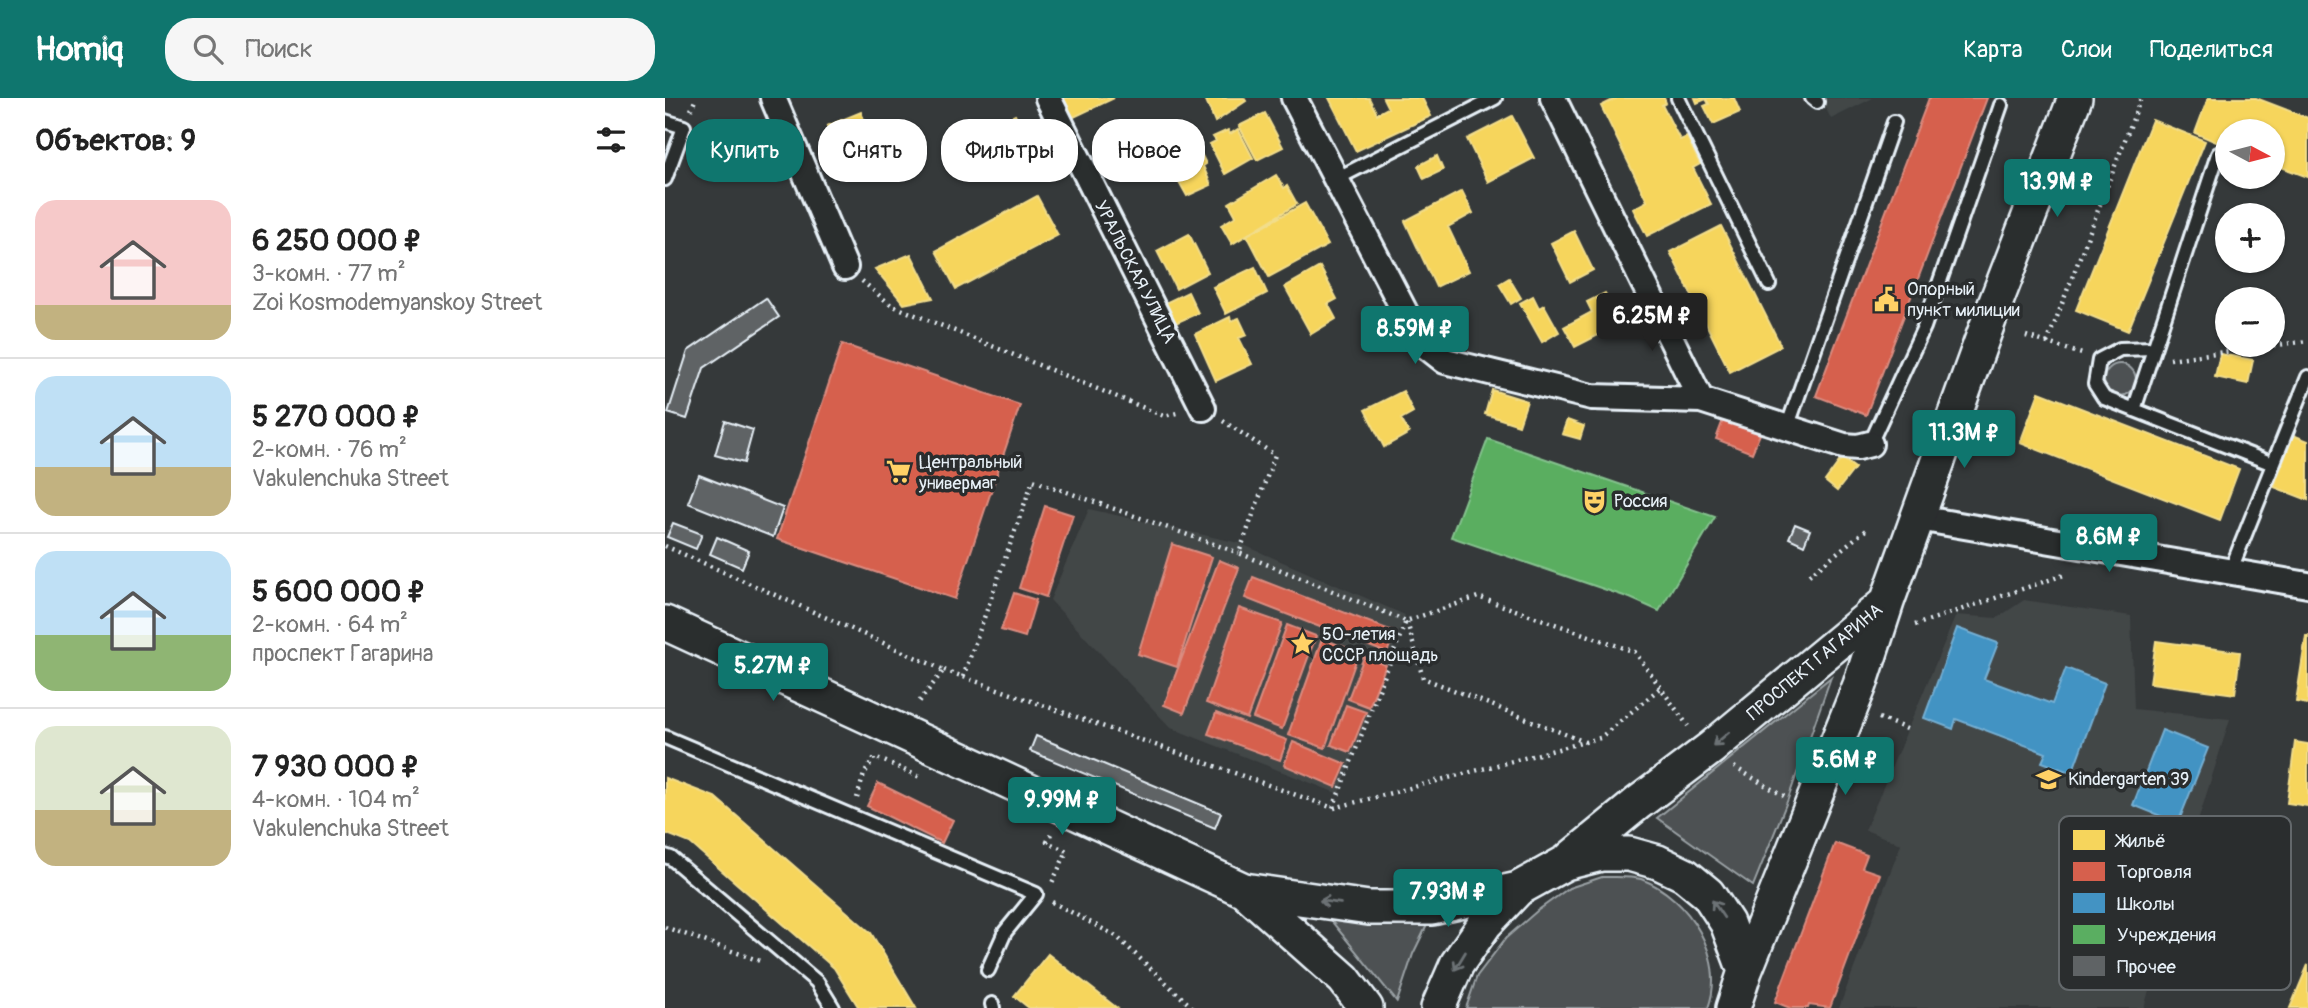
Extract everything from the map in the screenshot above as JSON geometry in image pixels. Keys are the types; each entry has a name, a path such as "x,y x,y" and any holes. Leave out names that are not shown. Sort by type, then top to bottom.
{"main road":[{"path":"1887,602 1989,320 2075,98"},
{"name":"ПРОСПЕКТ ГАГАРИНА","path":"1565,863 1637,803 1711,748 1887,602"},
{"name":"ПРОСПЕКТ ГАГАРИНА","path":"1733,1008 1745,971 1855,698 1887,602"},
{"path":"665,623 1244,890 1344,979 1366,1008"},
{"path":"1244,890 1382,908 1433,908 1518,889 1565,863 1601,854 1629,854 1658,862 1685,875 1708,894 1727,923 1745,971"},
{"path":"1438,1008 1457,964 1485,924 1518,889"}],"street":[{"path":"773,98 845,267"},
{"name":"УРАЛЬСКАЯ УЛИЦА","path":"1048,98 1203,408"},
{"path":"1294,98 1422,343 1445,361 1592,397 1701,400 1844,446 1870,444"},
{"path":"1560,100 1701,400"},
{"path":"1918,518 2308,585"}],"lane":[{"path":"1336,179 1495,98"},
{"path":"1678,98 1769,284"},
{"path":"1870,444 1924,327 2001,105"},
{"path":"665,121 684,127 665,179"},
{"path":"1787,428 1894,122"},
{"path":"2134,410 2215,163"},
{"path":"2154,348 2120,349 2099,360 2095,384 2104,398 2273,464"},
{"path":"2230,572 2273,464 2302,407 2308,377"},
{"path":"665,737 1041,896 1005,932 988,970"},
{"path":"665,856 817,982 833,1008"}],"path":[{"path":"2047,343 2141,98"},
{"path":"845,267 891,306 1164,416 1203,408 1275,455 1238,553"},
{"path":"963,677 1033,480 1238,553 1406,621 1478,597 1635,652 1688,726"},
{"path":"1809,575 1867,529"},
{"path":"665,546 944,670 1333,808 1600,738 1660,688"},
{"path":"1915,625 2064,575"},
{"path":"1406,621 1423,678 1585,742"},
{"path":"1333,808 1406,621"},
{"path":"919,702 944,670"},
{"path":"1878,718 1907,729"},
{"path":"864,774 875,757 890,765"},
{"path":"1727,763 1788,799"},
{"path":"1067,851 1041,896 1116,936 1193,1008"},
{"path":"665,927 766,964"}],"shaded area":[{"path":"1821,98 1873,98 1831,119"},
{"path":"2120,364 2131,369 2136,380 2131,391 2120,396 2109,391 2104,380 2109,369"},
{"path":"1089,509 1239,543 1405,615 1339,794 1171,728 1050,600"},
{"name":"Kindergarten 39","path":"2024,600 2131,616 2134,709 2230,719 2200,816 2059,816 2059,990 2149,990 2144,1008 1839,1008 1901,844 1865,830 1956,615 1997,618"},
{"path":"1831,677 1788,799 1753,886 1657,818"},
{"path":"1602,877 1641,879 1674,900 1688,915 1708,950 1713,989 1708,1008 1466,1008 1477,976 1506,938 1569,888"},
{"path":"1324,912 1429,921 1413,954 1397,1002"}],"building: Жильё":[{"path":"1063,98 1114,98 1072,118"},
{"path":"1205,98 1244,98 1246,101 1215,122"},
{"path":"1329,98 1369,98 1377,114 1388,108 1383,98 1422,98 1431,116 1356,151"},
{"path":"1617,98 1664,98 1666,103 1662,105 1680,140 1687,137 1700,164 1693,168 1711,204 1647,236 1633,209 1647,201 1601,106"},
{"path":"1695,98 1734,98 1740,112 1713,124 1704,106 1709,104 1706,99 1697,103"},
{"path":"2208,98 2256,98 2308,118 2308,177 2285,168 2285,119 2215,119 2215,141 2195,133"},
{"path":"861,112 864,119 844,119"},
{"path":"1265,113 1283,147 1257,160 1239,126"},
{"path":"1512,116 1534,158 1488,182 1467,139"},
{"path":"2152,120 2205,141 2128,331 2076,310"},
{"path":"1238,129 1253,158 1225,174 1210,144 1216,141 1213,137 1228,130 1230,134"},
{"path":"1437,156 1443,170 1424,179 1418,166"},
{"path":"1205,171 1211,185 1187,196 1179,182 1205,182"},
{"path":"1276,175 1284,188 1287,186 1297,204 1232,244 1221,225 1236,216 1229,203"},
{"path":"1462,191 1473,213 1448,227 1469,271 1436,287 1405,221"},
{"path":"1037,196 1058,235 956,289 936,251"},
{"path":"1305,203 1328,245 1269,277 1247,235"},
{"path":"1721,226 1781,346 1730,372 1670,252"},
{"path":"1574,231 1593,270 1570,282 1551,243"},
{"path":"1189,234 1208,272 1176,289 1157,251"},
{"path":"911,254 933,298 904,304 875,269"},
{"path":"1255,267 1267,293 1226,314 1213,287"},
{"path":"1320,267 1337,299 1328,304 1336,319 1311,334 1285,287"},
{"path":"1509,278 1521,298 1511,304 1499,284"},
{"path":"1188,292 1198,313 1171,325 1161,305"},
{"path":"1605,293 1620,324 1575,347 1564,327 1592,312 1587,302"},
{"path":"1533,296 1539,308 1544,305 1559,332 1542,342 1520,303"},
{"path":"1230,317 1231,321 1239,318 1247,335 1239,338 1252,364 1216,381 1195,334"},
{"path":"2219,357 2253,360 2248,384 2215,377"},
{"path":"1492,390 1527,401 1519,425 1485,414"},
{"path":"1403,391 1413,412 1401,419 1409,433 1384,447 1365,410"},
{"path":"2039,392 2239,469 2220,520 2020,443"},
{"path":"1567,420 1584,426 1580,439 1562,434"},
{"path":"2293,435 2308,441 2308,500 2274,487"},
{"path":"1842,458 1855,468 1837,491 1825,481"},
{"path":"2308,636 2308,704 2296,702"},
{"path":"2156,641 2240,652 2235,694 2150,683"},
{"path":"2295,742 2308,744 2308,806 2287,803"},
{"path":"665,778 715,797 871,933 916,1008 859,1008 834,968 690,843 665,833"},
{"path":"1048,954 1117,1008 1029,1008 1014,996"},
{"path":"2308,965 2308,1008 2290,1008"}],"building: Торговля":[{"path":"1929,98 1987,98 1866,415 1816,396"},
{"name":"Центральный универмаг","path":"842,344 1020,405 955,599 777,539"},
{"path":"1723,420 1760,434 1752,453 1716,439"},
{"path":"1045,506 1073,515 1046,597 1019,588"},
{"path":"1172,544 1212,557 1177,667 1138,654"},
{"path":"1219,560 1239,568 1184,713 1164,705"},
{"path":"1253,577 1395,632 1387,653 1245,598"},
{"path":"1014,593 1036,600 1025,637 1001,630"},
{"path":"1239,608 1282,623 1247,719 1206,703"},
{"path":"1287,625 1316,636 1282,729 1253,718"},
{"path":"1322,639 1359,652 1325,748 1288,735"},
{"path":"1364,657 1386,665 1369,707 1348,699"},
{"path":"1346,705 1366,712 1350,752 1331,745"},
{"path":"1216,713 1287,740 1280,760 1208,734"},
{"path":"1293,742 1346,764 1336,787 1284,765"},
{"path":"878,783 953,820 942,843 867,806"},
{"path":"1835,843 1867,855 1862,868 1880,874 1830,1008 1809,1005 1808,1008 1790,1008 1775,1002"}],"building: Школы":[{"path":"1957,628 1998,643 1984,679 2052,704 2066,668 2105,683 2072,773 2042,762 2046,753 1956,719 1953,729 1924,718"},
{"path":"2162,730 2208,748 2181,816 2160,816 2133,805"}],"building: Учреждения":[{"path":"1488,439 1715,517 1659,611 1630,598 1451,537"}],"building: Прочее":[{"path":"766,298 779,317 704,368 687,419 668,413 688,351"},
{"path":"725,421 753,430 744,463 715,455"},
{"path":"699,475 783,508 773,537 688,503"},
{"path":"673,523 702,534 696,549 667,537"},
{"path":"1795,524 1810,530 1804,545 1789,538"},
{"path":"717,537 749,551 742,568 710,554"},
{"path":"1036,736 1221,813 1215,828 1030,751"}],"place":[{"name":"Опорный пункт милиции","path":"1887,299"},
{"name":"Центральный универмаг","path":"899,472"},
{"name":"Россия","path":"1594,501"},
{"name":"50-летия СССР площадь","path":"1302,644"},
{"name":"Kindergarten 39","path":"2048,779"}]}
